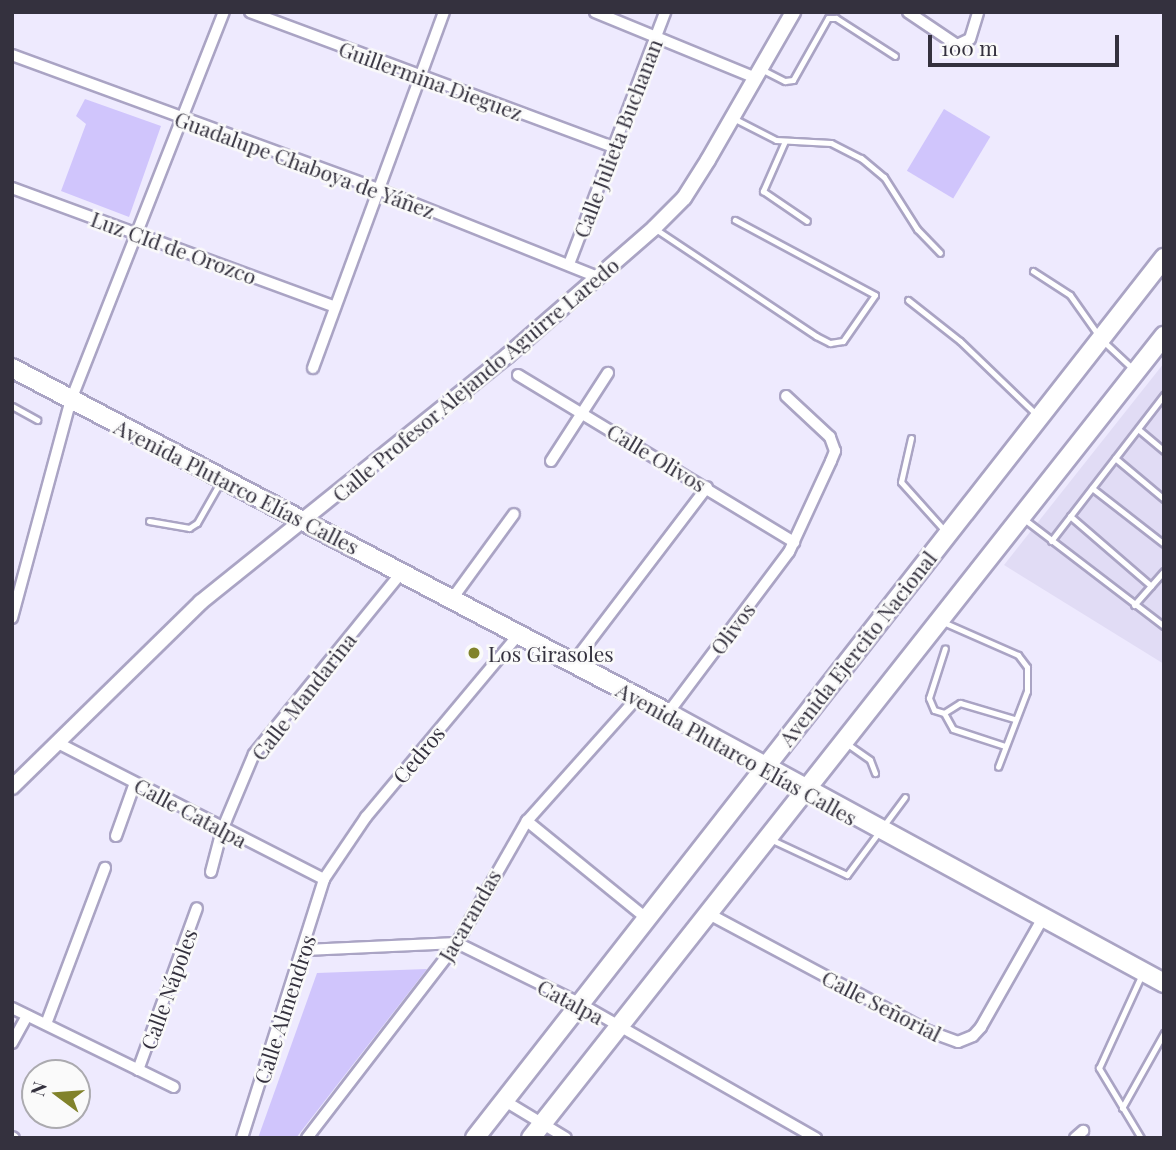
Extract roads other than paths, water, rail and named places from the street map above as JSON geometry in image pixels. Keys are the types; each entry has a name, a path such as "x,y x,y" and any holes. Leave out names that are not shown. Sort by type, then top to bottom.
{"main road":[{"name":"Avenida Ejercito Nacional","path":"475,1138 1164,258"},
{"path":"537,1131 1164,336"},
{"name":"Avenida Plutarco Elías Calles","path":"12,369 668,713 804,790 1164,983"}],"street":[{"path":"13,615 16,578 71,400 224,12"},
{"name":"Guillermina Dieguez","path":"250,12 613,147"},
{"path":"313,368 444,12"},
{"path":"595,12 759,73"},
{"name":"Calle Julieta Buchanan","path":"569,264 665,12"},
{"name":"Calle Profesor Alejando Aguirre Laredo","path":"12,787 201,602 305,521 654,228 684,198 793,12"},
{"path":"908,12 957,45 970,39 978,12"},
{"name":"Guadalupe Chaboya de Yáñez","path":"12,55 380,190 597,277"},
{"name":"Luz CId de Orozco","path":"12,188 335,307"},
{"path":"551,461 584,414 608,373"},
{"name":"Calle Olivos","path":"518,375 794,542"},
{"name":"Olivos","path":"668,713 794,542 834,444 786,396"},
{"path":"573,663 707,487"},
{"path":"452,599 514,514"},
{"name":"Calle Mandarina","path":"211,872 222,830 254,754 402,572"},
{"name":"Cedros","path":"324,880 366,817 518,635"},
{"name":"Jacarandas","path":"307,1138 457,943 527,821 637,698"},
{"name":"Calle Catalpa","path":"58,743 222,830 324,880"},
{"path":"116,836 135,783"},
{"path":"527,821 646,918"},
{"path":"46,1024 104,868"},
{"name":"Calle Almendros","path":"242,1138 305,950 324,880"},
{"name":"Calle Nápoles","path":"138,1070 198,908"},
{"name":"Calle Señorial","path":"709,914 928,1031 958,1042 973,1036 981,1027 1043,918"},
{"name":"Catalpa","path":"305,950 457,943 579,1003 816,1138"},
{"path":"12,1008 174,1087"},
{"path":"12,1043 27,1016"},
{"path":"505,1101 537,1131 566,1138"}],"lane":[{"path":"759,73 785,81 793,80 828,18 836,18 895,56"},
{"path":"733,118 785,141 831,143 860,158 884,177 917,229 940,253"},
{"path":"785,141 763,191 807,221"},
{"path":"654,228 816,336 830,343 843,341 875,295 735,220"},
{"path":"1033,271 1070,295 1101,339 1135,372"},
{"path":"908,300 960,341 1039,417"},
{"path":"1051,541 1162,400"},
{"path":"12,406 37,420"},
{"path":"1138,429 1164,451"},
{"path":"911,438 901,482 947,534"},
{"path":"1115,458 1164,499"},
{"path":"149,521 189,528 197,523 223,478"},
{"path":"1092,488 1164,544"},
{"path":"1070,516 1151,586"},
{"path":"1021,517 1164,626"},
{"path":"1134,605 1164,571"},
{"path":"940,621 1018,655 1027,667 1027,691 1014,719 998,767"},
{"path":"945,648 929,698 934,710 944,713 953,729 1005,746"},
{"path":"944,713 961,703 1014,719"},
{"path":"843,741 870,760 876,774"},
{"path":"767,838 842,876 850,872 905,797"},
{"path":"1141,1138 1099,1068 1142,972"},
{"path":"1122,1108 1164,1033"}],"place":[{"name":"Los Girasoles","path":"474,653"}]}
